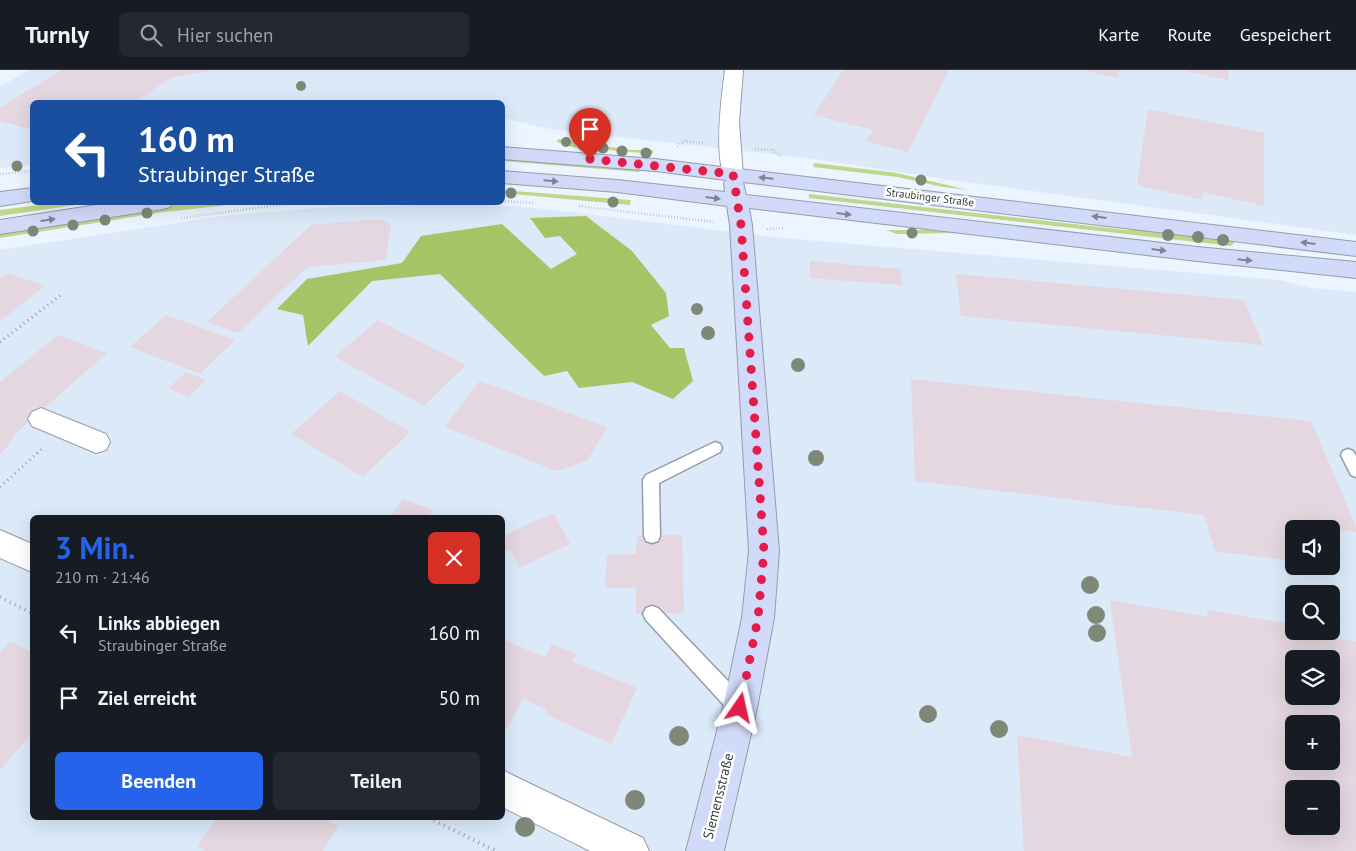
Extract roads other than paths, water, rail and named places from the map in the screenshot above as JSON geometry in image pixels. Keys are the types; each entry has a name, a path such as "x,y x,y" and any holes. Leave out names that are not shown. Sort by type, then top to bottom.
{"main road":[{"name":"Straubinger Straße","path":"505,152 733,174 1356,249"},
{"name":"Siemensstraße","path":"705,851 740,708 758,618 764,551 739,213 733,174"},
{"name":"Straubinger Straße","path":"505,178 617,186 739,213 1356,270"},
{"path":"0,199 30,195"},
{"path":"0,227 143,205"}],"street":[{"path":"733,174 728,146 734,70"},
{"path":"41,419 96,442"},
{"path":"0,543 30,558"},
{"path":"505,789 630,851"}],"lane":[{"path":"652,536 651,480 714,448"},
{"path":"1348,455 1356,470"},
{"path":"652,614 740,708"}]}
